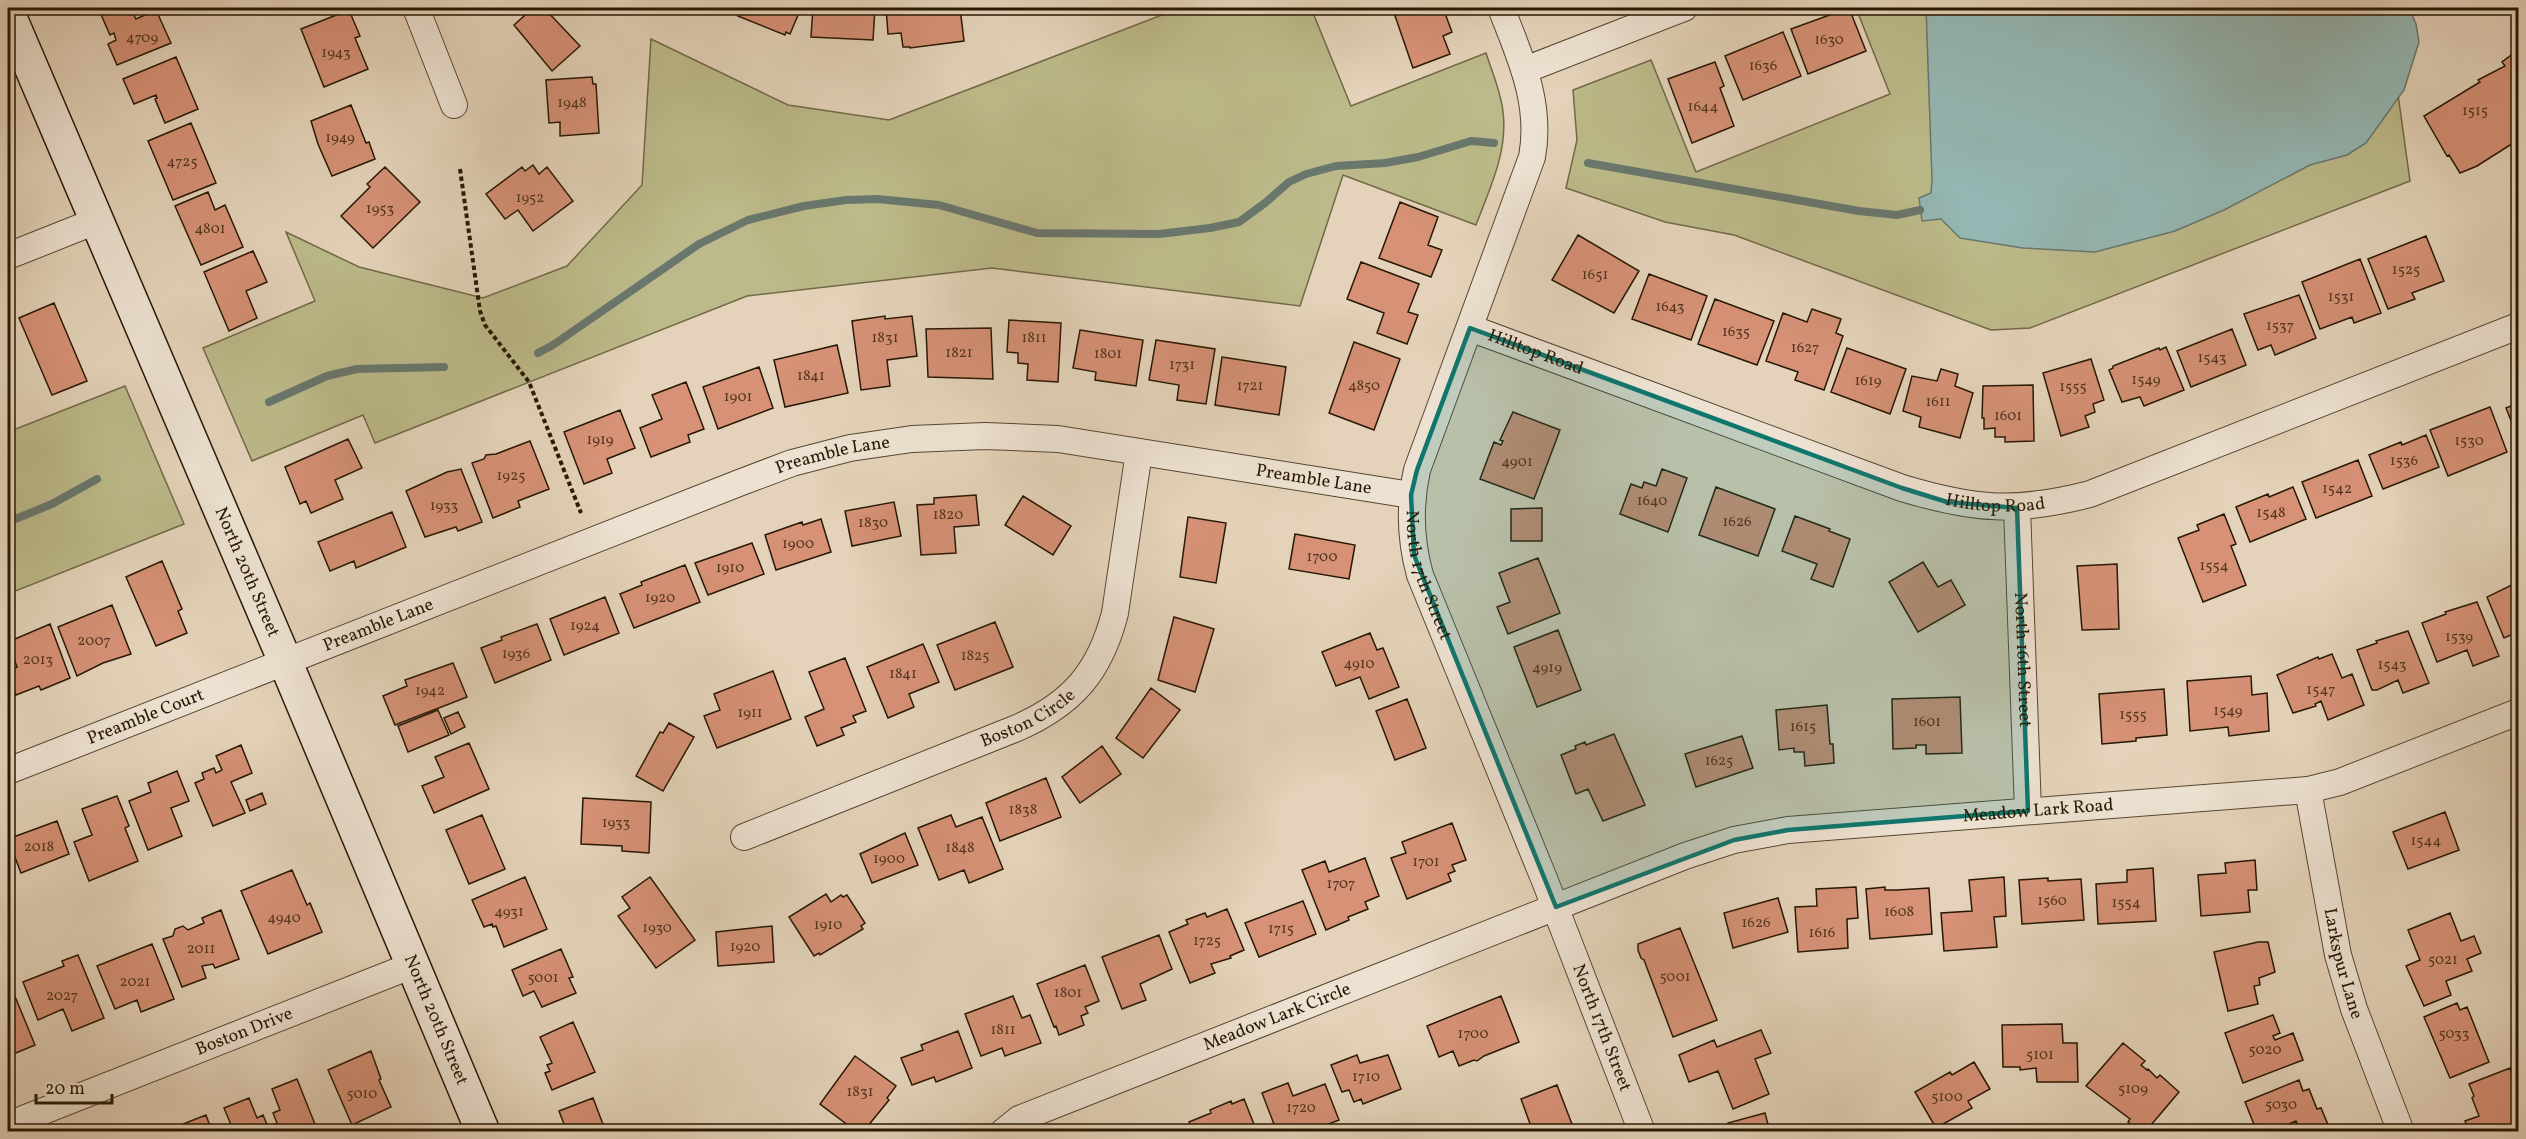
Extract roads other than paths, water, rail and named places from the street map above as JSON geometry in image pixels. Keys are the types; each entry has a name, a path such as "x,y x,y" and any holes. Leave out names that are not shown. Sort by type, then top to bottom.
{"street":[{"path":"416,8 454,105"},
{"name":"North 17th Street","path":"1501,8 1532,93 1535,118 1532,157 1417,470 1411,495 1411,534 1420,574 1556,907 1642,1131"},
{"path":"1525,70 1684,8"},
{"name":"North 20th Street","path":"8,13 483,1131"},
{"path":"8,256 96,221"},
{"name":"Hilltop Road","path":"1470,328 1902,488 1947,502 2017,508 2059,502 2090,494 2518,326"},
{"name":"Preamble Lane","path":"285,661 749,479 792,463 850,448 912,439 985,436 1058,439 1411,495"},
{"name":"Boston Circle","path":"744,837 1024,725 1057,707 1075,692 1090,673 1108,639 1139,452"},
{"name":"North 16th Street","path":"2017,508 2028,811"},
{"name":"Preamble Court","path":"8,771 285,661"},
{"name":"Meadow Lark Road","path":"1556,907 1685,856 1734,840 1788,830 2308,790 2340,782 2518,712"},
{"name":"Larkspur Lane","path":"2308,790 2338,955 2354,1009 2401,1131"},
{"name":"Meadow Lark Circle","path":"1003,1131 1019,1119 1556,907"},
{"name":"Boston Drive","path":"8,1125 413,965"}],"water":[{"path":"1926,8 2093,8 2111,15 2137,8 2409,8 2416,24 2419,42 2404,90 2366,143 2347,155 2310,165 2224,210 2175,231 2095,252 2023,248 1960,238 1941,219 1922,221 1919,198 1931,193 1932,179"}],"waterway":[{"path":"538,353 699,244 748,220 804,206 846,200 877,199 939,205 1037,233 1159,234 1239,222 1289,182 1306,174 1336,166 1385,163 1418,157 1471,141 1494,143"},
{"path":"1588,163 1859,211 1897,215 1920,210"},
{"path":"269,402 327,376 357,369 444,367"},
{"path":"8,522 52,504 97,479"}]}
